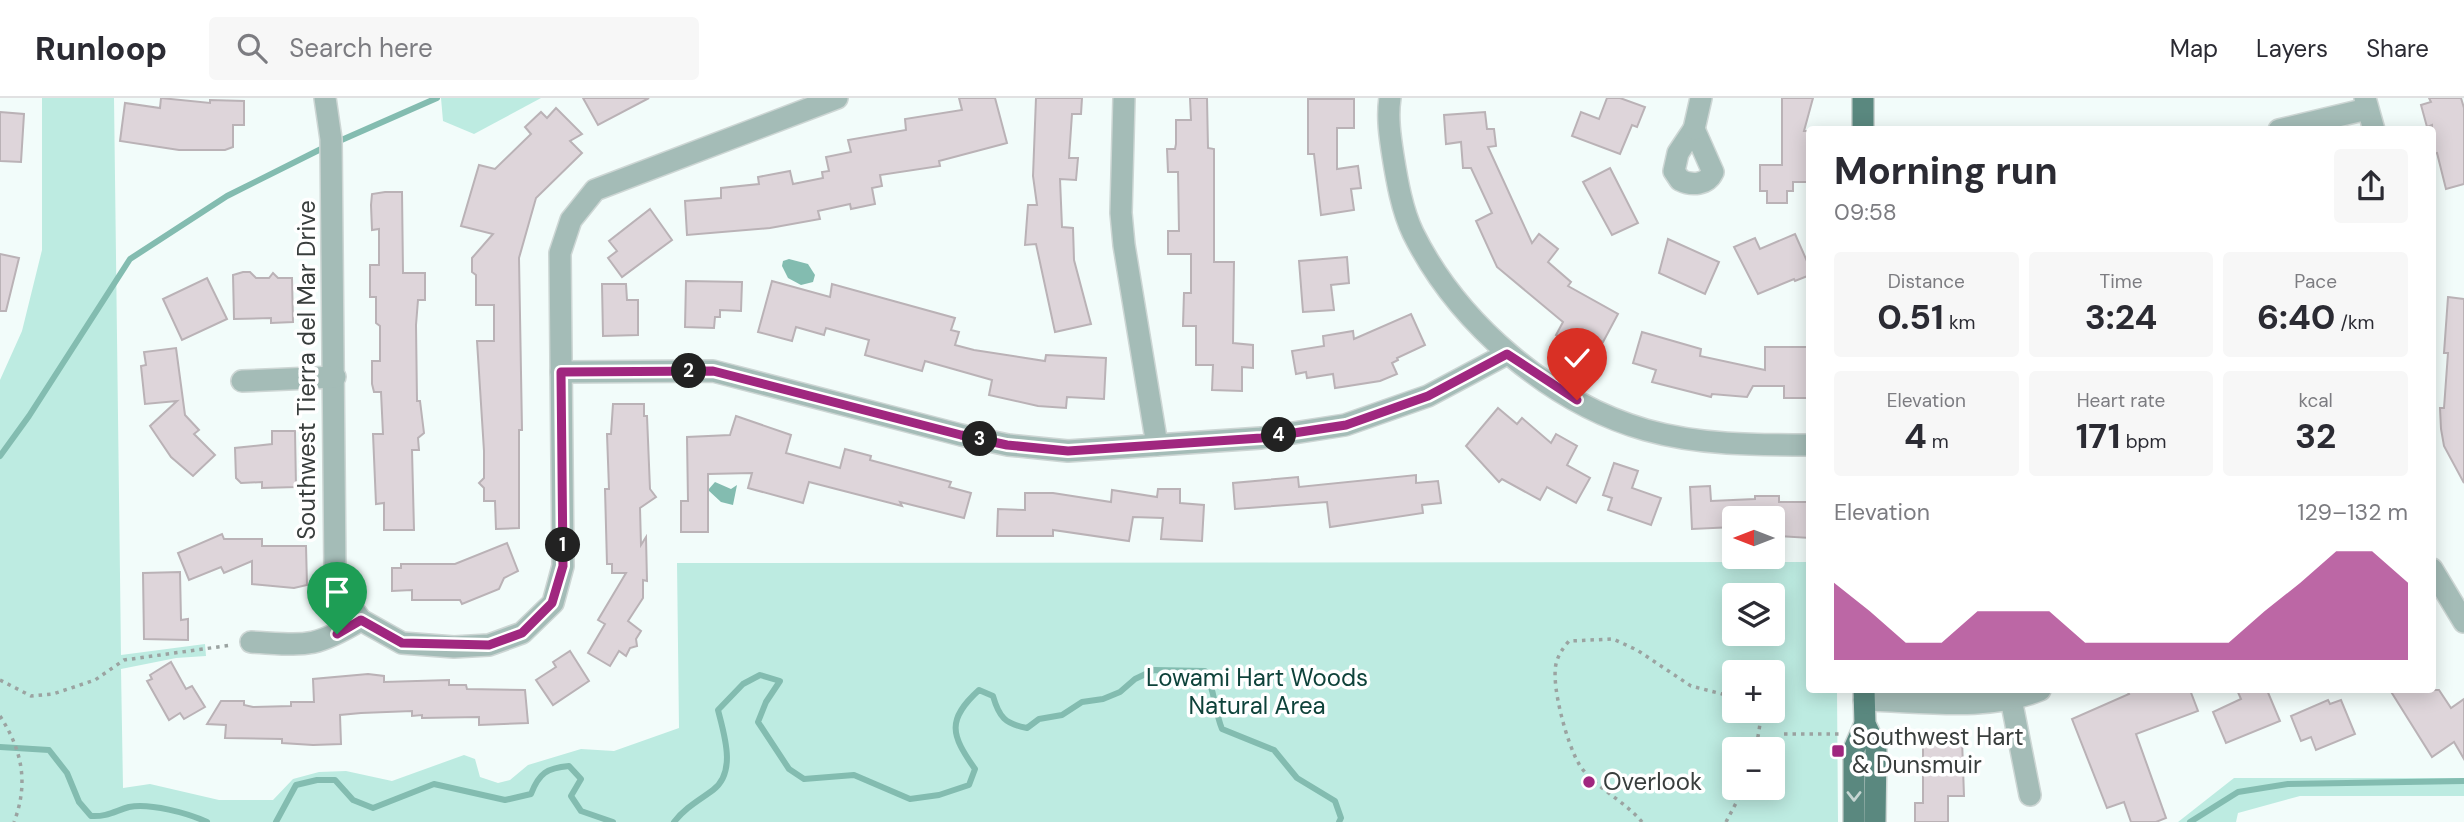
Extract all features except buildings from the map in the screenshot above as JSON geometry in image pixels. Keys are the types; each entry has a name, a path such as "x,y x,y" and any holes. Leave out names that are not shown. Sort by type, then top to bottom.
{"main road":[{"path":"1863,98 1863,126"},
{"path":"1854,822 1854,749 1863,729 1864,695"},
{"path":"1863,729 1876,747 1875,822"}],"street":[{"name":"Southwest Tierra del Mar Drive","path":"325,98 332,167 335,573 342,594 361,620 402,643 489,645 522,633 552,603 563,566 559,253 570,220 594,190 837,98"},
{"path":"1124,98 1121,213 1124,245 1157,445"},
{"path":"1390,98 1390,134 1396,177 1413,232 1476,324 1507,354 1577,400 1644,430 1697,441 1806,445"},
{"path":"1695,129 1701,98"},
{"path":"2298,126 2369,112"},
{"path":"561,372 713,371 1007,445 1068,451 1261,438 1346,425 1428,396 1507,354"},
{"path":"242,381 335,377"},
{"path":"2436,576 2464,622"},
{"path":"251,642 304,645 319,643 361,620"},
{"path":"1864,695 1976,702 2011,699 2030,693"},
{"path":"2011,699 2030,795"}],"path":[{"path":"1642,822 1631,808 1595,781 1579,764 1556,690 1555,665 1561,651 1569,641 1613,639 1637,650 1691,686 1722,693"},
{"path":"0,680 31,696 41,696 74,690 124,660 175,650 251,642"},
{"path":"0,716 10,731 22,762 25,780 14,822"},
{"path":"1784,734 1863,729"},
{"path":"1726,822 1738,800"}],"green space":[{"name":"Lowami Hart Woods Natural Area","path":"42,98 114,98 121,655 205,644 206,656 176,658 121,669 123,788 150,784 219,800 273,800 293,779 319,772 346,771 392,781 464,755 475,759 480,777 498,783 510,780 528,765 581,749 614,751 679,728 677,563 1722,562 1722,569 1785,569 1785,562 1806,562 1806,693 1837,693 1838,822 0,822 0,380 22,331 42,250"},
{"path":"441,98 541,98 474,134 443,121"},
{"path":"2234,778 2464,778 2464,796 2300,796 2238,813 2236,822 2178,822"}],"shaded area":[{"path":"789,259 808,264 815,275 813,282 801,285 788,278 782,266 783,261"},
{"path":"715,482 731,489 737,485 733,505 721,502 708,490"}],"waterway":[{"path":"337,142 437,98"},
{"path":"0,456 29,416 130,259 227,196 327,146"},
{"path":"674,822 720,782 725,773 727,752 718,710 743,684 760,675 780,681 766,702 758,722 789,769 804,779 854,775 910,799 939,795 969,785 975,769 961,747 956,728 961,710 979,690 993,696 998,709 1008,722 1027,728 1039,719 1062,715 1082,702 1103,699 1120,692 1135,679 1154,670 1205,671 1222,729 1274,750 1297,778 1335,801 1341,818 1339,822"},
{"path":"0,747 49,750 67,773 79,802 91,816 106,815 129,807 147,806 180,812 207,822"},
{"path":"276,822 296,785 317,780 335,780 353,800 373,808 434,784 505,800 531,794 537,781 545,773 569,766 581,779 571,796 581,811 613,822"},
{"path":"2190,822 2238,792 2288,784 2464,781"}],"place":[{"name":"Southwest Hart & Dunsmuir","path":"1838,751"},
{"name":"Overlook","path":"1589,782"}],"route":[{"path":"337,634 361,620 402,643 454,647 489,645 522,633 552,603 563,566 561,372 713,371 961,435 1007,445 1068,451 1261,438 1346,425 1428,396 1507,354 1577,400"}]}
